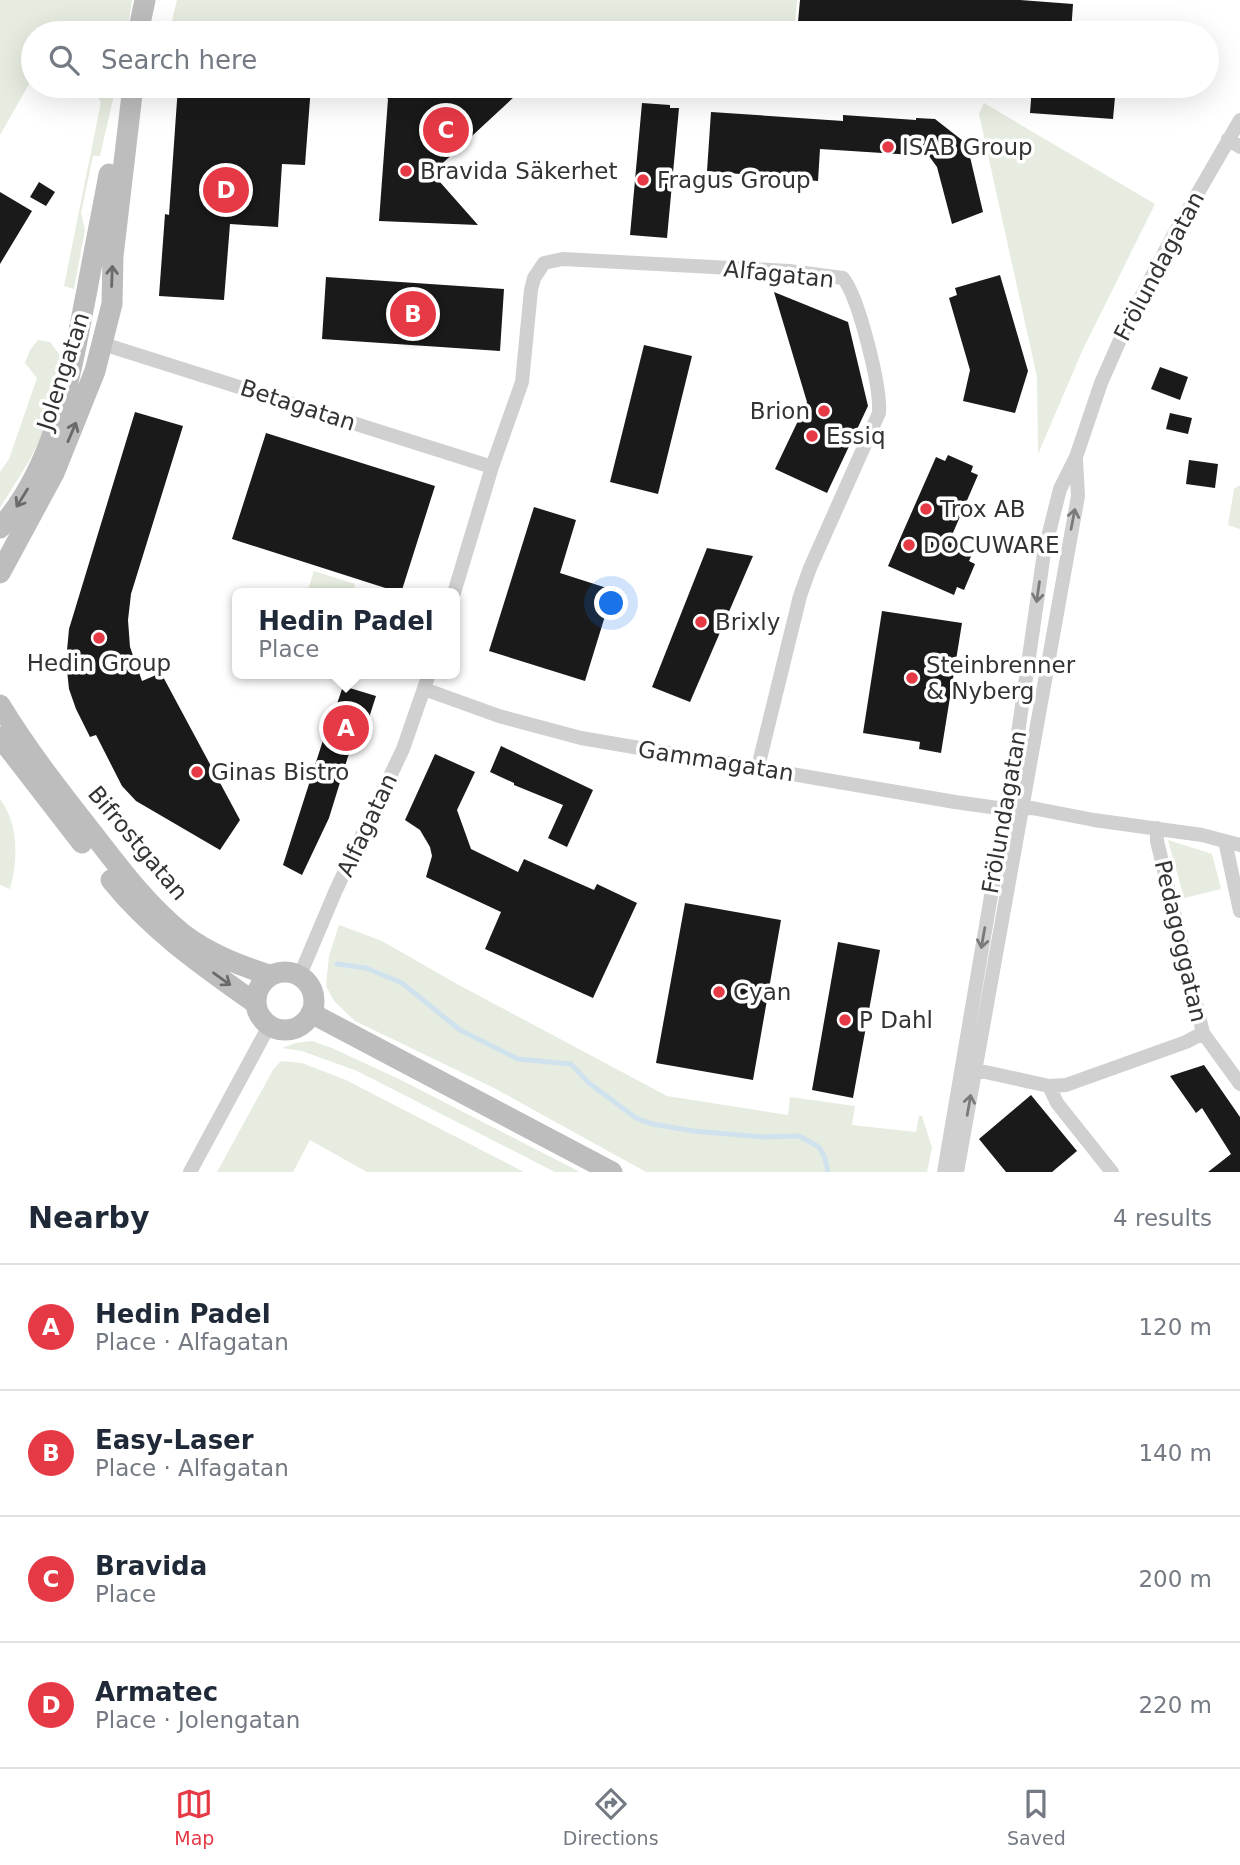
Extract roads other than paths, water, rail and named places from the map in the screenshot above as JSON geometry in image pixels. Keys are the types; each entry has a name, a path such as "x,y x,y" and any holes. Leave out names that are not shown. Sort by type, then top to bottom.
{"main road":[{"path":"141,21 145,0"},
{"name":"Jolengatan","path":"0,528 22,500 43,459 58,419 78,337 121,98"},
{"name":"Jolengatan","path":"0,573 54,472 80,412 103,344 112,304 113,256 132,98"},
{"name":"Bifrostgatan","path":"0,705 59,791 132,883 183,934 210,952 269,975 290,971 300,975"},
{"name":"Bifrostgatan","path":"0,737 140,914 171,941 255,1003 260,1017 269,1026"},
{"path":"255,1003 259,986 269,975"},
{"path":"269,1026 278,1030 293,1029 306,1021 311,1013 313,992 300,975"},
{"path":"311,1013 611,1172"}],"street":[{"name":"Frölundagatan","path":"1013,809 1014,761 1044,552 1060,489 1076,457 1113,354 1160,259 1234,143 1240,120"},
{"name":"Alfagatan","path":"456,588 492,467 522,382 531,290 534,278 544,263 563,259 789,271 843,278 853,293 878,389 879,413 800,596 758,767"},
{"name":"Betagatan","path":"103,344 492,467"},
{"name":"Frölundagatan","path":"957,1172 969,1068 1013,809 1078,496 1076,457"},
{"name":"Alfagatan","path":"300,975 336,890 403,749 427,679"},
{"name":"Gammagatan","path":"424,689 499,716 576,737 702,760 1013,809 1157,828 1240,845"},
{"name":"Pedagoggatan","path":"1157,828 1157,841 1203,1033 1240,1084"},
{"path":"1226,841 1240,911"},
{"path":"190,1172 269,1026"},
{"path":"969,1068 1049,1086 1066,1085 1186,1042 1203,1033"},
{"name":"Frölundagatan","path":"944,1172 969,1068"},
{"path":"1049,1086 1057,1103 1112,1172"}],"waterway":[{"path":"337,964 366,968 402,983 460,1030 518,1059 571,1064 589,1083 636,1118 652,1124 693,1131 763,1137 799,1136 819,1147 828,1172"}],"place":[{"name":"Bravida","path":"446,130"},
{"name":"ISAB Group","path":"888,147"},
{"name":"Bravida Säkerhet","path":"406,171"},
{"name":"Fragus Group","path":"643,180"},
{"name":"Armatec","path":"226,190"},
{"name":"Easy-Laser","path":"413,314"},
{"name":"Brion","path":"824,411"},
{"name":"Essiq","path":"812,436"},
{"name":"Trox AB","path":"926,509"},
{"name":"DOCUWARE","path":"909,545"},
{"name":"Brixly","path":"701,622"},
{"name":"Hedin Group","path":"99,638"},
{"name":"Steinbrenner & Nyberg","path":"912,678"},
{"name":"Hedin Padel","path":"346,728"},
{"name":"Ginas Bistro","path":"197,772"},
{"name":"Cyan","path":"719,992"},
{"name":"P Dahl","path":"845,1020"}]}
